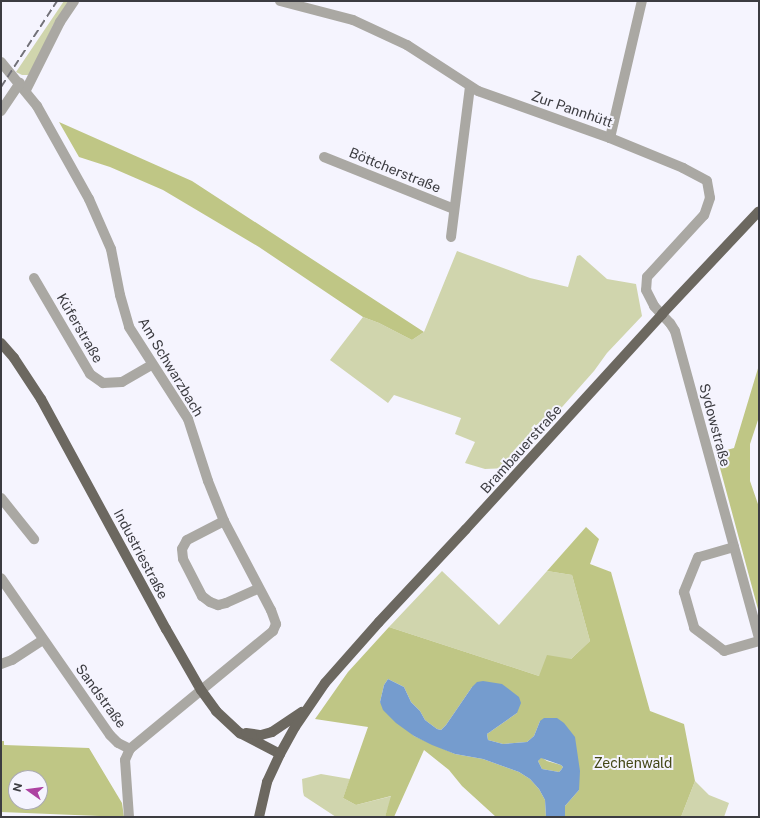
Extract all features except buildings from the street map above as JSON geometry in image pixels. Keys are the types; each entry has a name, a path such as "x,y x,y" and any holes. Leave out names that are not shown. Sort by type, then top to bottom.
{"main road":[{"name":"Brambauerstraße","path":"259,817 268,782 280,754 306,709 325,683 364,638 481,513 662,314 759,211"},
{"name":"Industriestraße","path":"1,343 14,358 41,399 201,690 216,711 240,733 280,754"},
{"name":"Brambauerstraße","path":"240,733 262,735 272,732 306,709"}],"street":[{"path":"1,111 23,87 60,22 74,1"},
{"name":"Zur Pannhütt","path":"280,1 353,20 407,45 470,87 495,98 610,138 683,168 706,181 710,198 704,214 647,277 646,290 654,306 662,314"},
{"path":"610,138 642,1"},
{"name":"Am Schwarzbach","path":"1,62 37,106 89,199 112,250 120,295 129,327 188,419 208,481 224,521 275,620 275,628 201,690"},
{"name":"Böttcherstraße","path":"451,237 470,87"},
{"name":"Böttcherstraße","path":"324,157 454,210"},
{"name":"Küferstraße","path":"34,278 90,374 103,383 122,382 152,365"},
{"name":"Sydowstraße","path":"662,314 675,331 734,547 759,640 724,651 694,628 684,592 698,557 734,547"},
{"path":"1,498 34,539"},
{"path":"224,521 187,540 182,550 183,559 202,596 210,602 226,604 258,588"},
{"name":"Sandstraße","path":"1,578 110,735 118,743 130,749 201,690"},
{"path":"1,664 12,660 43,640"},
{"path":"129,817 125,760 130,749"}],"green space":[{"path":"64,1 69,1 53,25 32,71 28,75 22,75 16,72"},
{"path":"59,122 192,181 424,332 412,340 379,323 363,317 259,247 163,190 110,167 79,157"},
{"path":"457,251 530,278 568,287 577,256 580,255 607,279 636,284 642,316 607,353 594,371 508,468 485,469 465,463 475,442 455,434 461,418 394,395 388,403 330,360 363,317 379,323 412,340 424,332"},
{"path":"759,365 759,417 750,444 750,481 759,507 759,613 716,453 734,448"},
{"name":"Zechenwald","path":"586,527 599,539 590,564 611,572 650,711 684,724 695,781 681,817 565,817 565,806 579,790 540,721 534,736 527,742 503,744 488,740 487,734 517,713 472,687 446,725 441,730 437,729 425,720 420,711 411,702 404,687 388,679 384,685 380,702 414,736 455,754 483,759 519,772 530,779 539,789 545,800 546,817 496,817 462,786 449,770 424,750 394,817 385,817 391,796 356,805 343,798 368,727 315,719 348,672 389,627 539,676 547,655 571,659 590,641 572,575 547,571"},
{"path":"442,571 499,625 547,571 572,575 590,641 571,659 539,676 389,627"},
{"path":"1,741 4,741 4,745 89,748 122,803 124,817 1,812"},
{"path":"541,757 563,767 559,772 542,769 538,761"},
{"path":"321,774 350,779 343,798 356,805 392,796 385,817 336,817 304,796 302,779"},
{"path":"695,781 709,795 729,803 724,817 681,817"}],"water":[{"path":"388,679 404,687 411,702 420,711 425,720 437,729 441,730 477,682 483,681 502,684 519,697 521,703 517,713 487,734 488,740 503,744 527,742 534,736 540,721 544,718 557,718 564,723 575,737 580,771 579,790 565,806 565,817 546,817 545,800 539,789 530,779 519,772 483,759 455,754 432,745 414,736 396,723 383,710 380,702 384,685","holes":["541,758 563,767 559,772 542,769 538,761"]}],"railway":[{"path":"1,87 57,1"}]}
